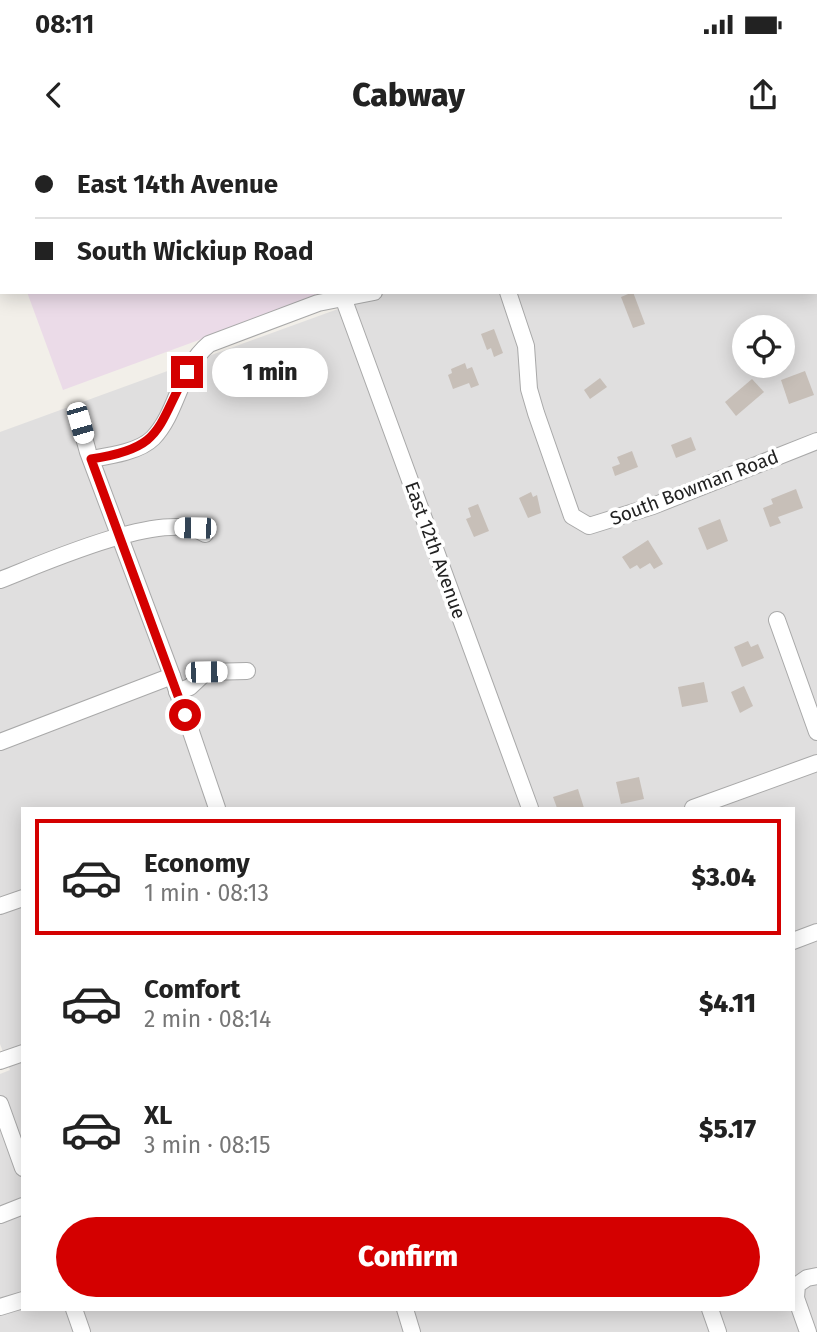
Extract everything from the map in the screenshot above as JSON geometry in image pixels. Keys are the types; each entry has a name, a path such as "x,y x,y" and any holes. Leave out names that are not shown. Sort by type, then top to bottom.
{"street":[{"name":"South Bowman Road","path":"509,294 526,346 529,389 536,413 572,516 589,526 653,506 817,441"},
{"path":"91,459 134,449 152,439 165,419 196,354 209,344 342,295"},
{"name":"East 12th Avenue","path":"342,295 530,807"},
{"path":"80,423 217,807"},
{"path":"0,580 119,536 181,527 195,528 205,534"},
{"path":"777,620 817,732"},
{"path":"0,742 175,684 190,687 206,672 247,671"},
{"path":"696,807 817,763"},
{"path":"0,906 21,899"},
{"path":"795,940 817,932"},
{"path":"0,1061 21,1054"},
{"path":"0,1104 7,1148 21,1166"},
{"path":"0,1215 21,1207"},
{"path":"808,1332 796,1298 797,1285 807,1278 817,1276"},
{"path":"0,1307 21,1301"},
{"path":"75,1311 82,1332"},
{"path":"406,1311 412,1332"},
{"path":"711,1311 718,1332"}],"shaded area":[{"path":"28,294 324,294 63,390"},
{"path":"358,294 817,294 817,1332 0,1332 0,1074 10,1070 0,1044 0,432 360,301"}],"building":[{"path":"634,294 645,324 633,328 621,297"},
{"path":"494,329 503,353 494,357 491,348 487,350 481,334"},
{"path":"465,363 467,369 472,367 479,385 471,388 469,383 453,389 448,375 452,373 451,369"},
{"path":"805,371 814,395 789,404 781,380 795,378 795,375"},
{"path":"600,378 607,387 590,399 584,390"},
{"path":"752,379 764,392 736,416 725,402"},
{"path":"691,437 696,450 676,458 671,445"},
{"path":"632,451 638,467 615,476 612,467 620,464 617,457"},
{"path":"796,489 803,508 778,517 781,523 770,527 763,508 773,504 771,499"},
{"path":"531,492 533,497 537,495 541,513 528,518 519,498"},
{"path":"478,504 489,531 474,537 466,519 471,517 468,508"},
{"path":"720,519 728,541 707,550 698,528"},
{"path":"648,540 663,564 654,569 650,563 640,569 637,565 630,569 622,557"},
{"path":"748,641 751,647 758,644 764,658 742,667 734,647"},
{"path":"704,682 708,702 682,707 678,687"},
{"path":"744,686 753,706 740,713 731,692"},
{"path":"639,777 644,799 621,804 616,782"},
{"path":"578,789 584,807 557,807 553,797"}],"route":[{"path":"185,715 91,459 134,449 152,439 165,419 187,372"}]}
